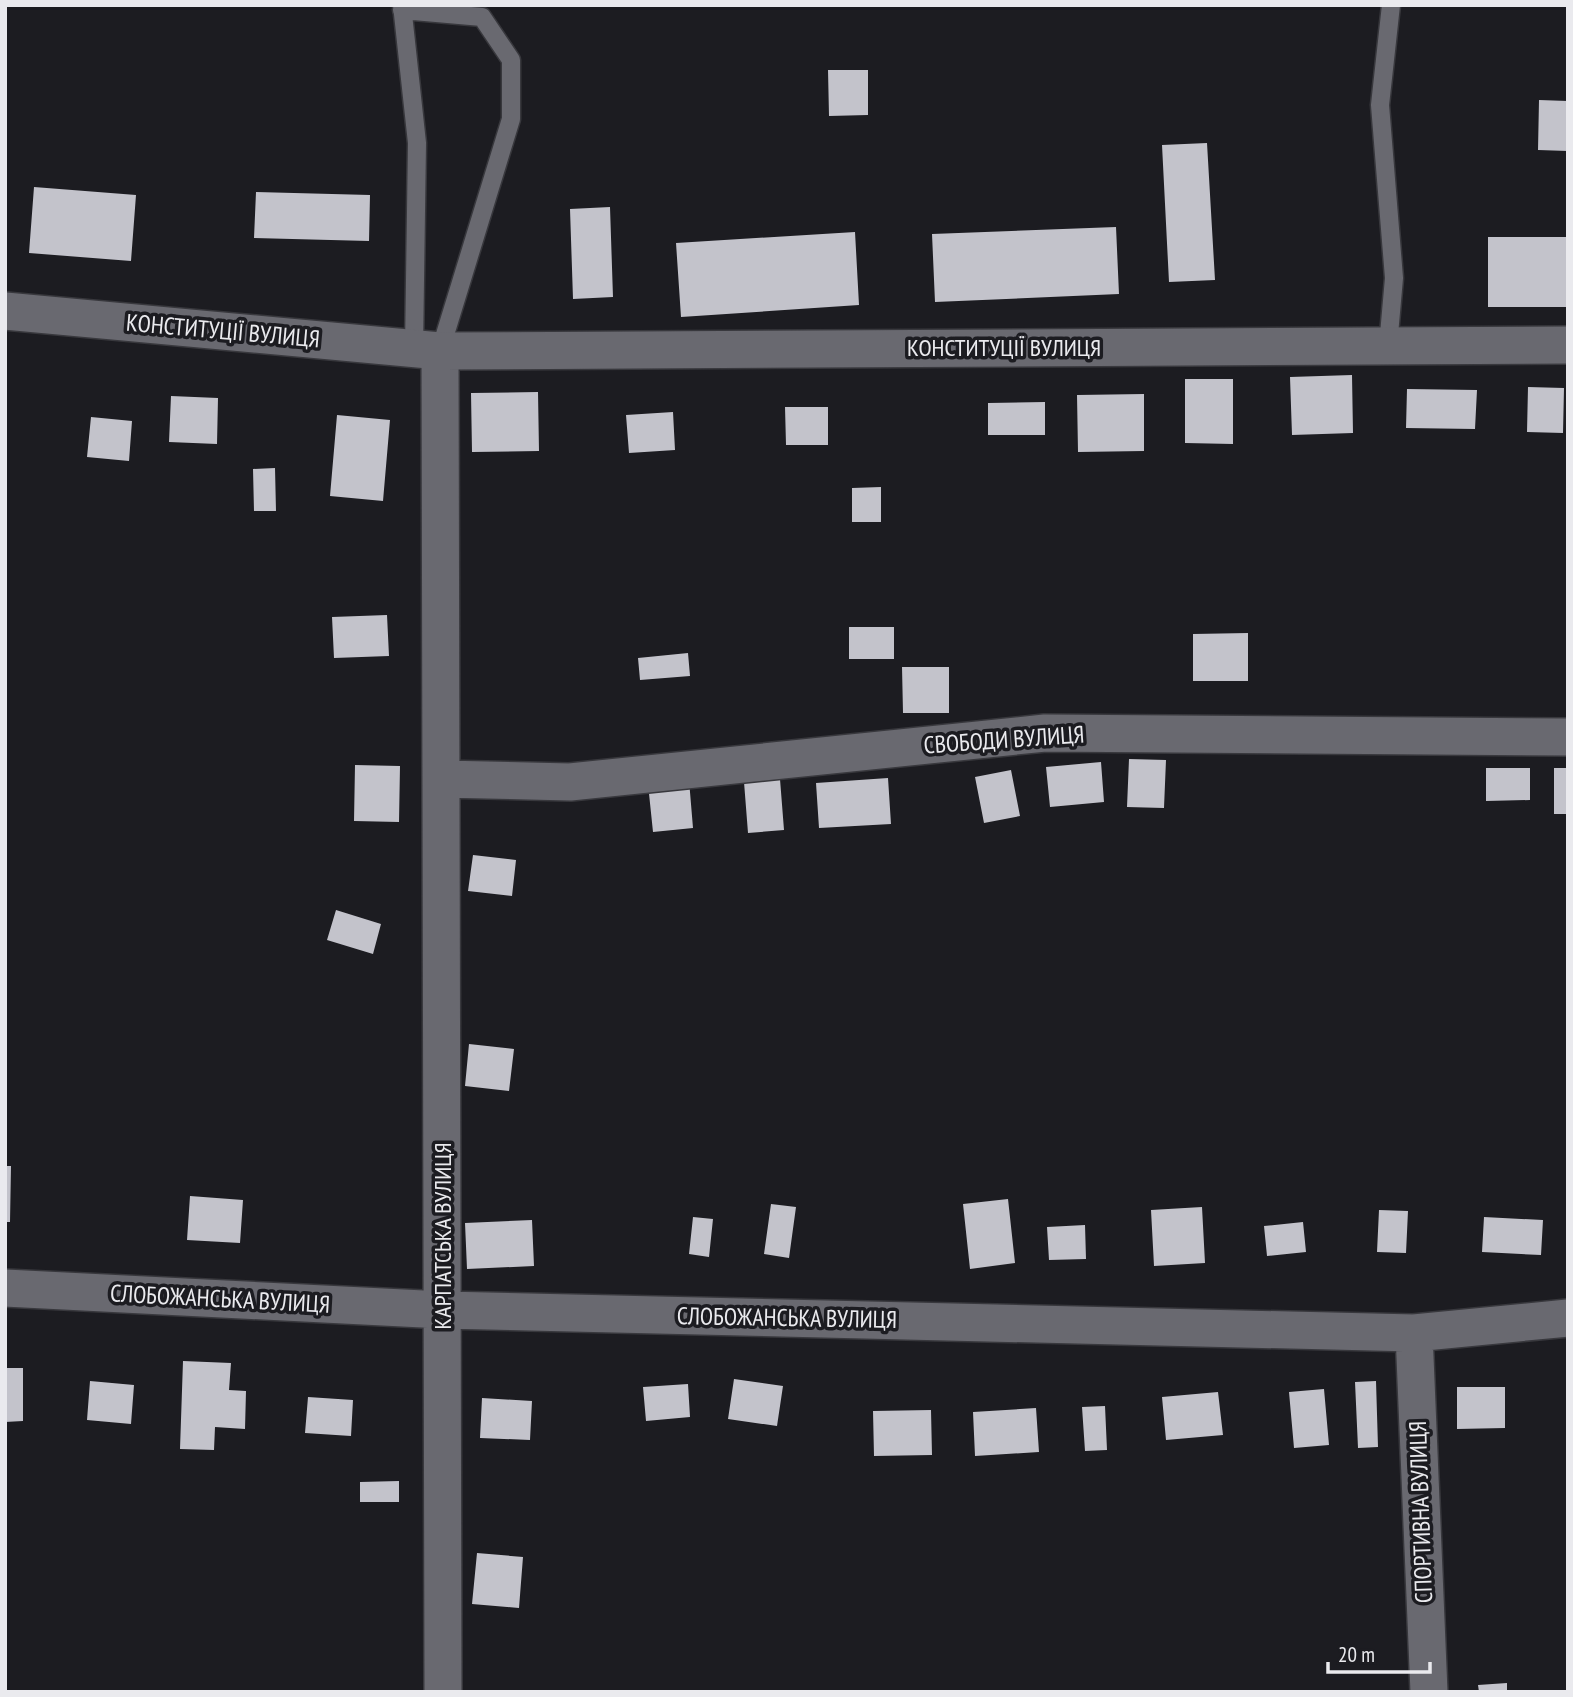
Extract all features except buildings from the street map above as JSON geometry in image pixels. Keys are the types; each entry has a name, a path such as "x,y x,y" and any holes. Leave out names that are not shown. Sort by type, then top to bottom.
{"street":[{"name":"КОНСТИТУЦІЇ ВУЛИЦЯ","path":"5,311 427,350 1568,345"},
{"path":"427,350 441,779"},
{"name":"СВОБОДИ ВУЛИЦЯ","path":"441,779 570,782 1045,733 1568,737"},
{"name":"КАРПАТСЬКА ВУЛИЦЯ","path":"441,779 443,1692"},
{"name":"СЛОБОЖАНСЬКА ВУЛИЦЯ","path":"5,1288 443,1310 1414,1333 1568,1318"},
{"name":"СПОРТИВНА ВУЛИЦЯ","path":"1414,1333 1429,1692"}],"lane":[{"path":"1388,346 1394,278 1380,105 1391,5"},
{"path":"402,8 482,17 511,60 511,119 427,350 417,143 402,8"}]}
